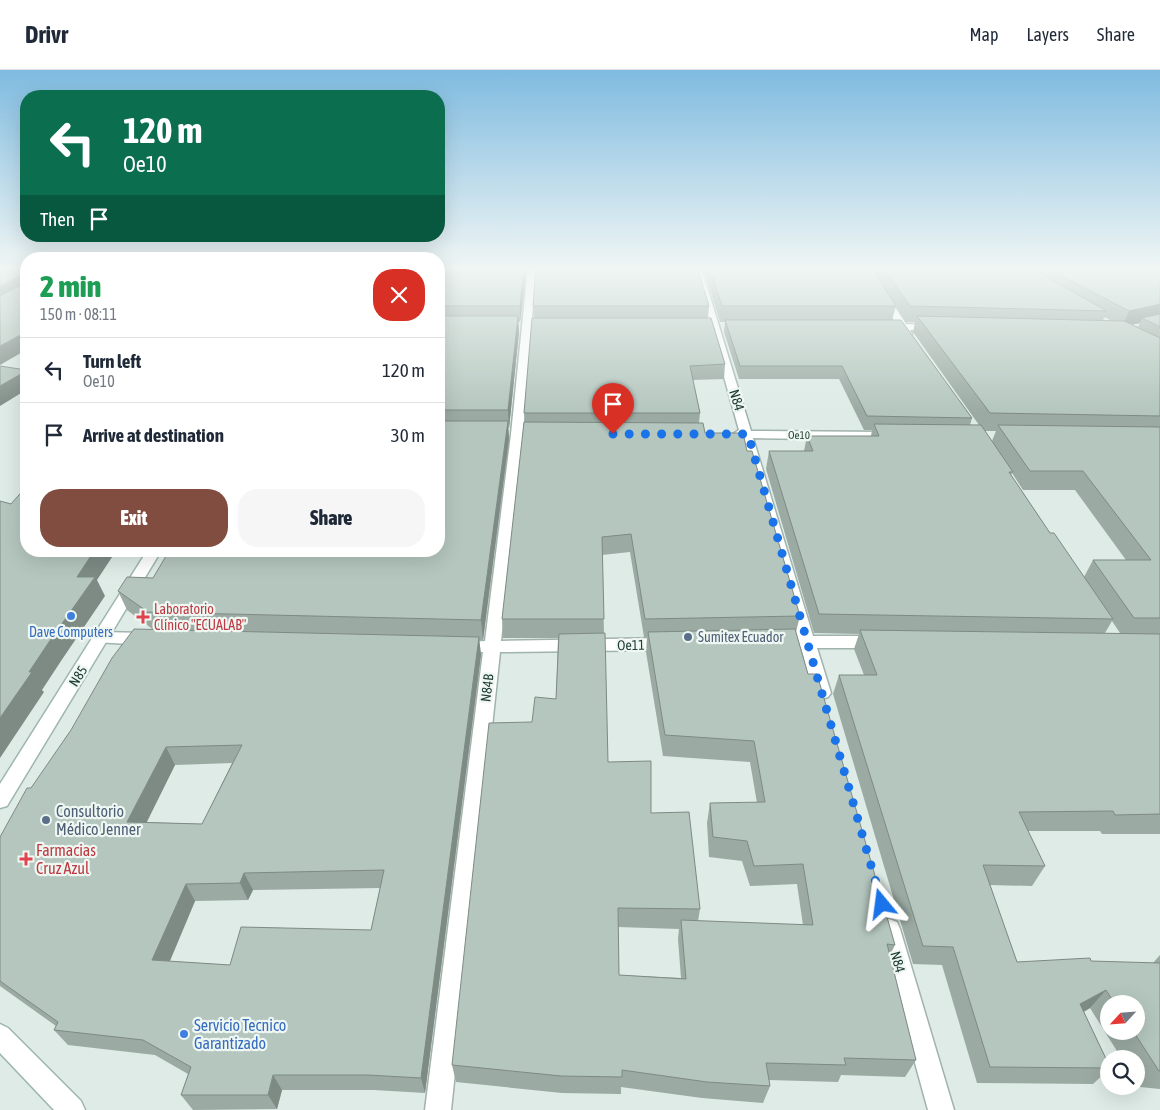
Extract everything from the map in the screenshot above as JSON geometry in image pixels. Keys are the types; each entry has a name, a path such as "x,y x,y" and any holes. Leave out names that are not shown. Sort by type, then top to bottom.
{"street":[{"name":"N84B","path":"438,1110 517,434 529,316"},
{"name":"N84","path":"711,316 748,434 826,708"},
{"path":"895,316 913,343"},
{"path":"872,327 940,328"},
{"name":"Oe10","path":"728,434 893,436"},
{"name":"N85","path":"0,800 150,557"},
{"path":"101,638 160,640"},
{"path":"768,642 894,642"},
{"name":"Oe11","path":"443,646 492,648 679,644"},
{"name":"N84","path":"883,909 941,1110"},
{"path":"0,1036 72,1110"}],"building":[{"path":"0,316 20,316 20,335 0,346"},
{"path":"445,316 518,316 508,410 445,410"},
{"path":"917,316 1124,321 1160,338 1160,416 990,413"},
{"path":"1160,316 1160,327 1142,318"},
{"path":"532,318 711,318 725,364 690,366 700,413 524,413"},
{"path":"725,320 901,320 972,418 867,416 842,366 740,366"},
{"path":"0,366 20,369 20,374 0,386"},
{"path":"445,421 508,421 481,620 144,612 145,610 118,591 127,577 153,578 165,557 445,557"},
{"path":"524,422 703,423 705,433 743,433 747,451 752,451 800,616 645,619 631,534 602,537 604,619 502,619"},
{"path":"874,424 981,425 1013,472 1009,472 1050,533 1054,533 1113,619 819,614 769,451 813,451 807,436 879,436"},
{"path":"998,425 1160,427 1160,618 1134,618 1093,560 1151,560 1083,471 1030,471"},
{"path":"20,494 20,557 90,557 77,577 95,577 49,642 29,672 32,672 0,718 0,501 11,504"},
{"path":"134,629 479,637 421,1078 368,1075 273,1075 268,1095 181,1095 191,1067 143,1040 54,1030 58,1022 0,981 0,837 27,788 31,788 71,730 112,658","holes":["242,745 202,824 127,822 166,747","384,870 371,930 241,927 230,965 152,960 186,884 240,883 244,873"]},
{"path":"795,629 808,674 817,674 895,945 887,944 916,1060 844,1058 846,1065 766,1063 770,1086 707,1082 622,1070 622,1077 561,1076 452,1065 489,723 532,722 535,697 556,699 559,634 605,633 608,762 651,761 651,813 689,812 700,909 618,908 619,975 686,979 681,920 813,925 803,864 754,866 747,841 713,837 710,803 765,802 754,741 665,735 648,632"},
{"path":"860,630 1160,634 1160,814 1115,815 1113,811 1019,812 1045,866 983,865 1017,962 1090,958 1091,961 1160,963 1160,1071 1139,1040 1145,1040 1145,995 1109,995 1106,990 1080,1004 1102,1050 1100,1050 1100,1068 990,1067 953,947 923,946 839,675 877,675"}],"place":[{"name":"Dave Computers","path":"71,616"},
{"name":"Laboratorio Clínico \"ECUALAB\"","path":"143,617"},
{"name":"Sumitex Ecuador","path":"688,637"},
{"name":"Consultorio Médico Jenner","path":"46,820"},
{"name":"Farmacias Cruz Azul","path":"26,859"},
{"name":"Servicio Tecnico Garantizado","path":"184,1034"}],"route":[{"path":"613,434 748,434 882,904"}]}
